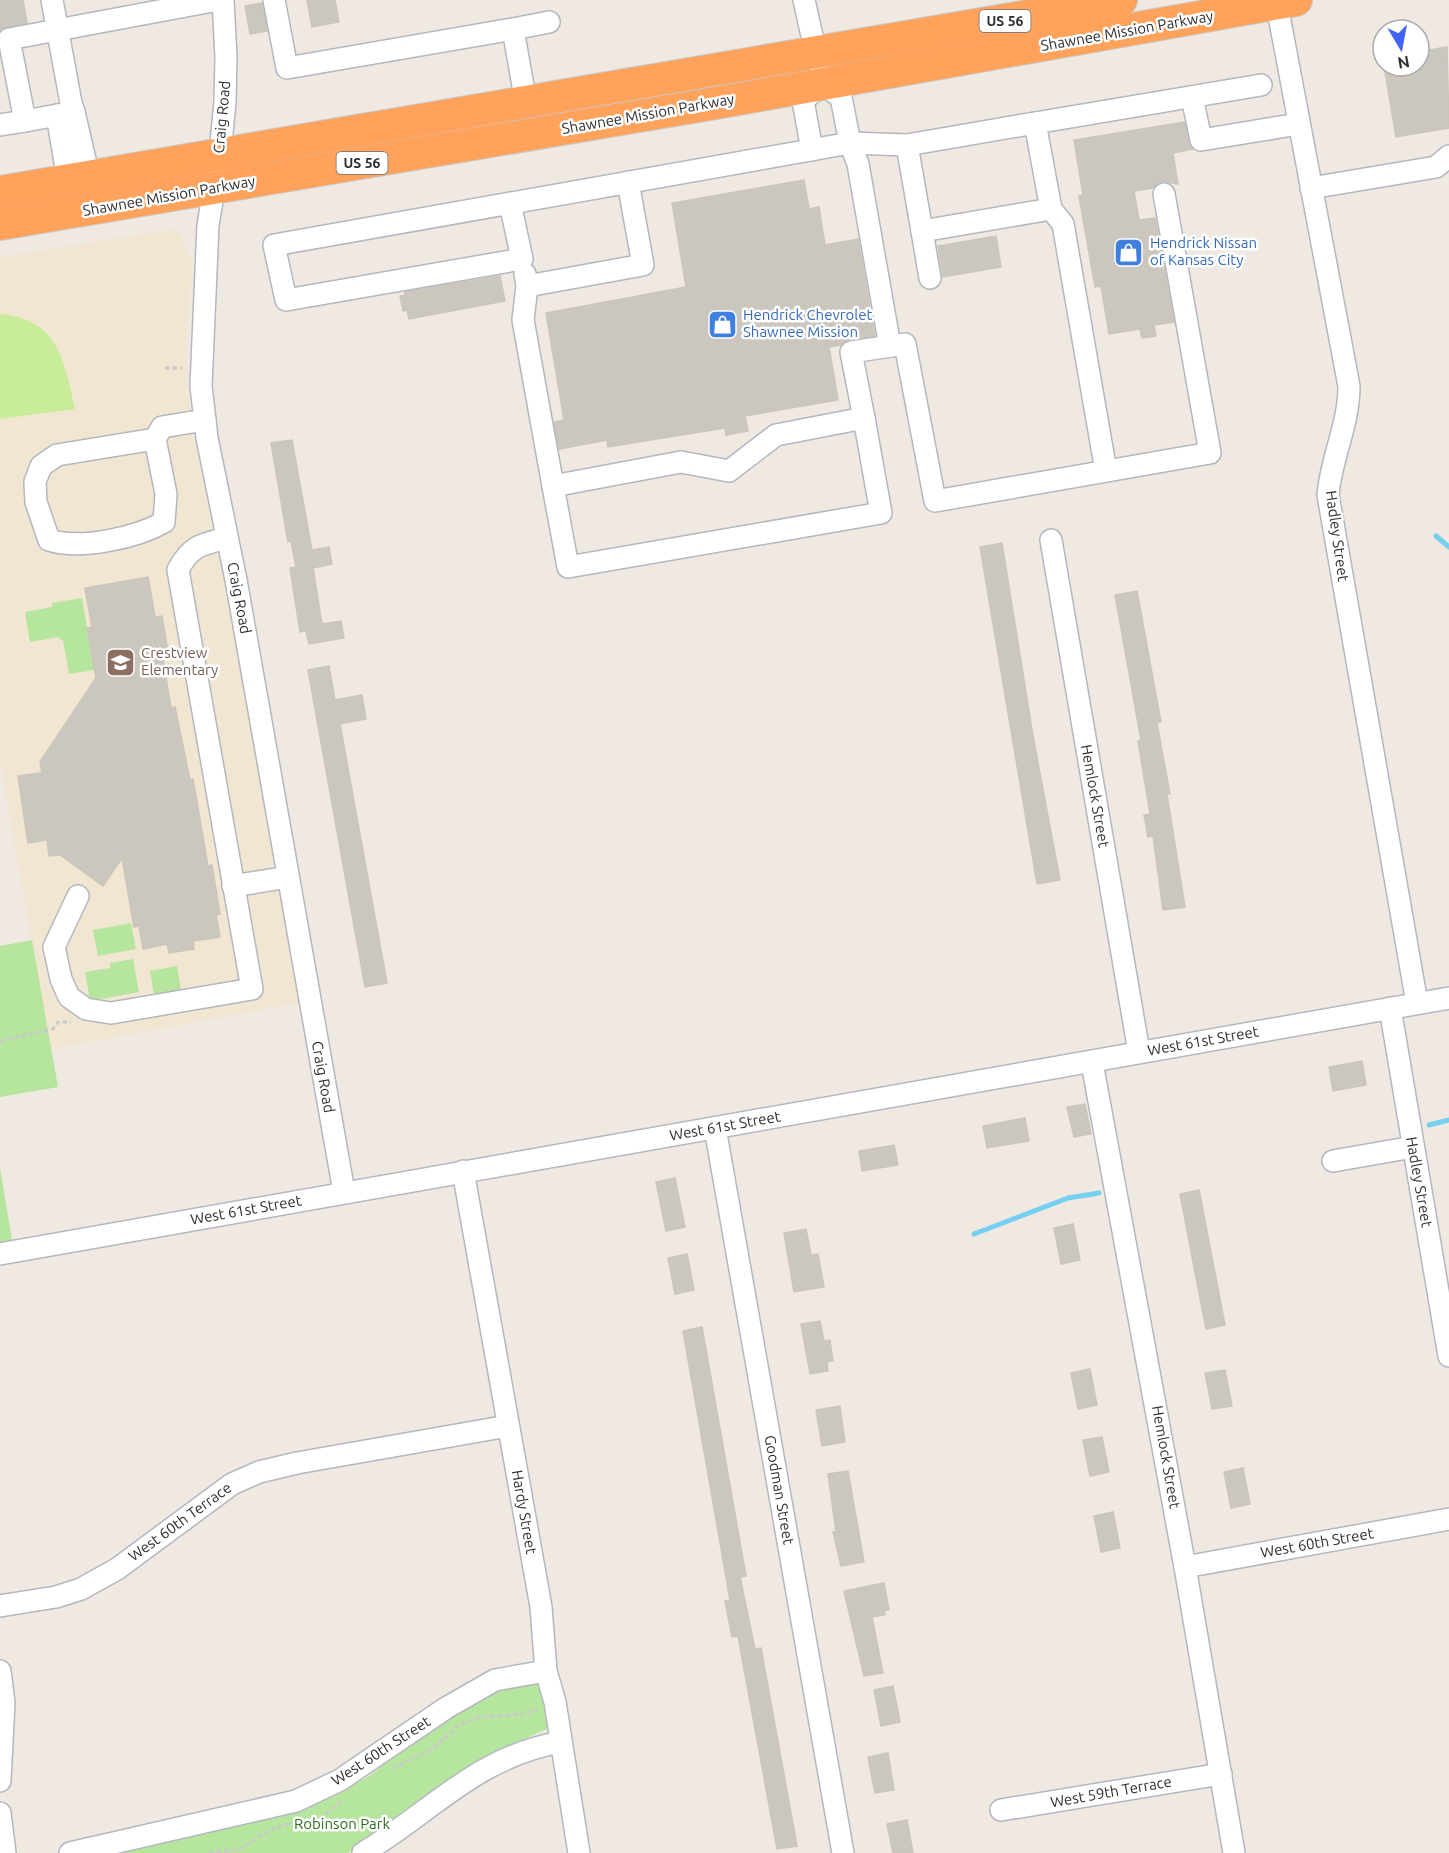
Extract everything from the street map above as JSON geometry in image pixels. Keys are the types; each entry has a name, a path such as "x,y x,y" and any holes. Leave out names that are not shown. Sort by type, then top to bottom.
{"highway":[{"name":"Shawnee Mission Parkway","path":"0,192 220,153 817,54 1106,1"},
{"name":"Shawnee Mission Parkway","path":"0,224 1105,35 1283,1"}],"street":[{"path":"52,0 65,114 78,179"},
{"path":"25,121 9,39 220,0"},
{"name":"Craig Road","path":"220,0 226,57 220,153 213,189 202,315 201,386 205,420 344,1192"},
{"path":"274,0 287,68 549,22"},
{"path":"804,0 817,54 821,84 841,97 850,143 858,164 890,346"},
{"path":"1105,35 1106,1"},
{"name":"Hadley Street","path":"1283,1 1299,124 1349,386 1345,425 1330,472 1328,495 1417,1003"},
{"path":"513,29 526,103"},
{"path":"812,150 803,101 821,84"},
{"path":"522,259 286,300 274,244 850,143 907,145 1262,85"},
{"path":"1192,97 1201,140 1299,124"},
{"path":"0,125 65,114"},
{"path":"1035,123 1051,209 1063,224 1106,471"},
{"path":"907,145 930,278"},
{"path":"1311,188 1436,167 1449,156"},
{"path":"527,285 643,265 628,182"},
{"path":"510,203 527,285 523,320 568,567 881,513 851,352 905,344 935,501 1210,453 1164,194"},
{"path":"922,231 1051,209"},
{"path":"553,486 681,462 729,471 776,435 864,418"},
{"path":"155,439 57,455 41,466 35,482 36,502 49,540 63,545 79,544 146,532 164,522 166,494 155,439 162,427 177,422 205,420"},
{"path":"78,896 54,947 61,979 69,997 86,1009 111,1013 252,989 178,570 186,554 205,543 227,538"},
{"name":"Hemlock Street","path":"1051,540 1139,1052"},
{"path":"234,886 288,877"},
{"name":"West 61st Street","path":"0,1254 463,1171 1092,1063 1139,1052 1449,998"},
{"name":"Hadley Street","path":"1390,1008 1449,1356"},
{"name":"Hemlock Street","path":"1092,1063 1185,1567 1234,1853"},
{"name":"Goodman Street","path":"715,1128 843,1853"},
{"path":"1333,1161 1413,1146"},
{"name":"Hardy Street","path":"463,1171 541,1606 546,1671 555,1702 579,1853"},
{"name":"West 60th Terrace","path":"0,1606 56,1597 81,1589 117,1569 232,1484 259,1472 297,1462 508,1426"},
{"name":"West 60th Street","path":"1185,1567 1449,1519"},
{"path":"0,1671 4,1703 0,1781"},
{"name":"West 60th Street","path":"70,1853 296,1801 340,1780 446,1708 495,1680 546,1671"},
{"path":"363,1853 489,1765 516,1753 561,1742"},
{"name":"West 59th Terrace","path":"1001,1810 1221,1774"},
{"path":"0,1813 5,1853"}],"path":[{"path":"165,368 182,368"}],"shaded area":[{"name":"Crestview Elementary","path":"175,229 193,259 186,342 188,391 194,441 222,561 300,1003 51,1049 0,763 0,257"}],"green space":[{"path":"0,314 35,324 56,345 67,375 75,409 0,419"},
{"path":"82,598 94,670 69,674 63,640 59,637 30,642 25,612 52,607 52,603"},
{"path":"131,923 136,949 98,956 93,930"},
{"path":"32,940 58,1087 0,1097 0,946"},
{"path":"133,959 139,992 90,1001 85,972 110,968 110,963"},
{"path":"177,966 181,990 154,995 150,971"},
{"path":"0,1168 12,1240 0,1242"},
{"name":"Robinson Park","path":"535,1682 542,1691 547,1704 547,1729 494,1752 348,1853 102,1853 294,1811 330,1798 368,1777 456,1710 493,1691"}],"building":[{"path":"0,0 23,0 27,23 0,30"},
{"path":"307,0 335,0 339,22 312,27"},
{"path":"262,3 267,31 250,34 245,6"},
{"path":"1447,47 1449,128 1396,137 1386,78 1431,78 1431,50"},
{"name":"Hendrick Nissan of Kansas City","path":"1184,122 1193,149 1173,153 1178,184 1162,181 1153,188 1134,191 1139,220 1155,218 1174,322 1154,325 1156,336 1142,338 1140,329 1109,334 1101,286 1095,287 1079,196 1083,195 1074,140"},
{"name":"Hendrick Chevrolet Shawnee Mission","path":"804,180 809,209 819,207 825,245 858,239 875,336 849,339 841,345 829,347 838,400 745,416 748,431 726,435 725,428 608,447 607,440 559,449 554,422 564,420 546,313 686,287 672,203"},
{"path":"996,236 1001,267 943,277 938,246"},
{"path":"500,276 505,301 409,319 407,310 403,311 400,296 405,295 405,292"},
{"path":"292,440 312,550 329,547 332,564 313,568 322,624 341,621 344,638 309,644 306,631 300,632 290,568 296,567 291,541 288,542 271,443"},
{"path":"1002,543 1033,736 1060,880 1037,884 980,547"},
{"name":"Crestview Elementary","path":"148,577 155,617 162,616 169,658 163,659 171,708 175,707 190,780 193,779 208,866 212,865 220,914 216,915 220,937 193,941 194,949 169,953 167,944 143,949 139,926 134,927 122,858 103,886 60,855 49,856 47,840 28,843 18,776 42,773 40,762 96,678 87,628 92,627 85,588"},
{"path":"1137,591 1161,722 1157,723 1170,794 1167,794 1185,907 1163,910 1153,836 1148,837 1144,815 1150,814 1138,741 1141,740 1115,595"},
{"path":"329,666 335,700 362,695 366,719 340,724 387,983 365,987 308,670"},
{"path":"1362,1061 1366,1085 1333,1091 1329,1067"},
{"path":"1085,1104 1091,1134 1074,1137 1067,1107"},
{"path":"1025,1118 1029,1141 987,1148 983,1126"},
{"path":"894,1145 898,1165 862,1171 859,1151"},
{"path":"675,1178 685,1227 666,1231 656,1182"},
{"path":"1199,1190 1225,1325 1206,1329 1180,1194"},
{"path":"1073,1224 1080,1260 1061,1264 1054,1228"},
{"path":"806,1229 811,1255 818,1254 824,1287 794,1292 784,1233"},
{"path":"687,1254 694,1290 675,1294 668,1258"},
{"path":"820,1321 824,1341 830,1340 833,1361 827,1362 828,1371 810,1374 801,1324"},
{"path":"702,1327 746,1576 740,1577 755,1649 761,1648 797,1846 777,1849 738,1636 732,1637 725,1601 730,1600 683,1331"},
{"path":"1090,1369 1097,1405 1078,1409 1071,1373"},
{"path":"1225,1370 1232,1406 1212,1409 1205,1373"},
{"path":"840,1406 845,1442 822,1446 816,1410"},
{"path":"1102,1437 1109,1472 1090,1476 1083,1440"},
{"path":"1243,1468 1250,1504 1231,1508 1224,1472"},
{"path":"848,1471 864,1562 841,1566 833,1532 836,1532 828,1474"},
{"path":"1113,1512 1120,1548 1101,1552 1094,1516"},
{"path":"884,1583 889,1610 884,1611 885,1615 872,1617 883,1673 864,1676 844,1591"},
{"path":"893,1686 900,1722 881,1726 874,1690"},
{"path":"888,1753 894,1790 875,1793 868,1757"},
{"path":"907,1820 913,1853 893,1853 887,1824"}],"waterway":[{"path":"1436,536 1449,547"},
{"path":"1429,1125 1449,1120"},
{"path":"974,1234 1068,1198 1099,1193"}],"place":[{"name":"Hendrick Nissan of Kansas City","path":"1129,252"},
{"name":"Hendrick Chevrolet Shawnee Mission","path":"722,324"},
{"name":"Crestview Elementary","path":"120,662"}]}
